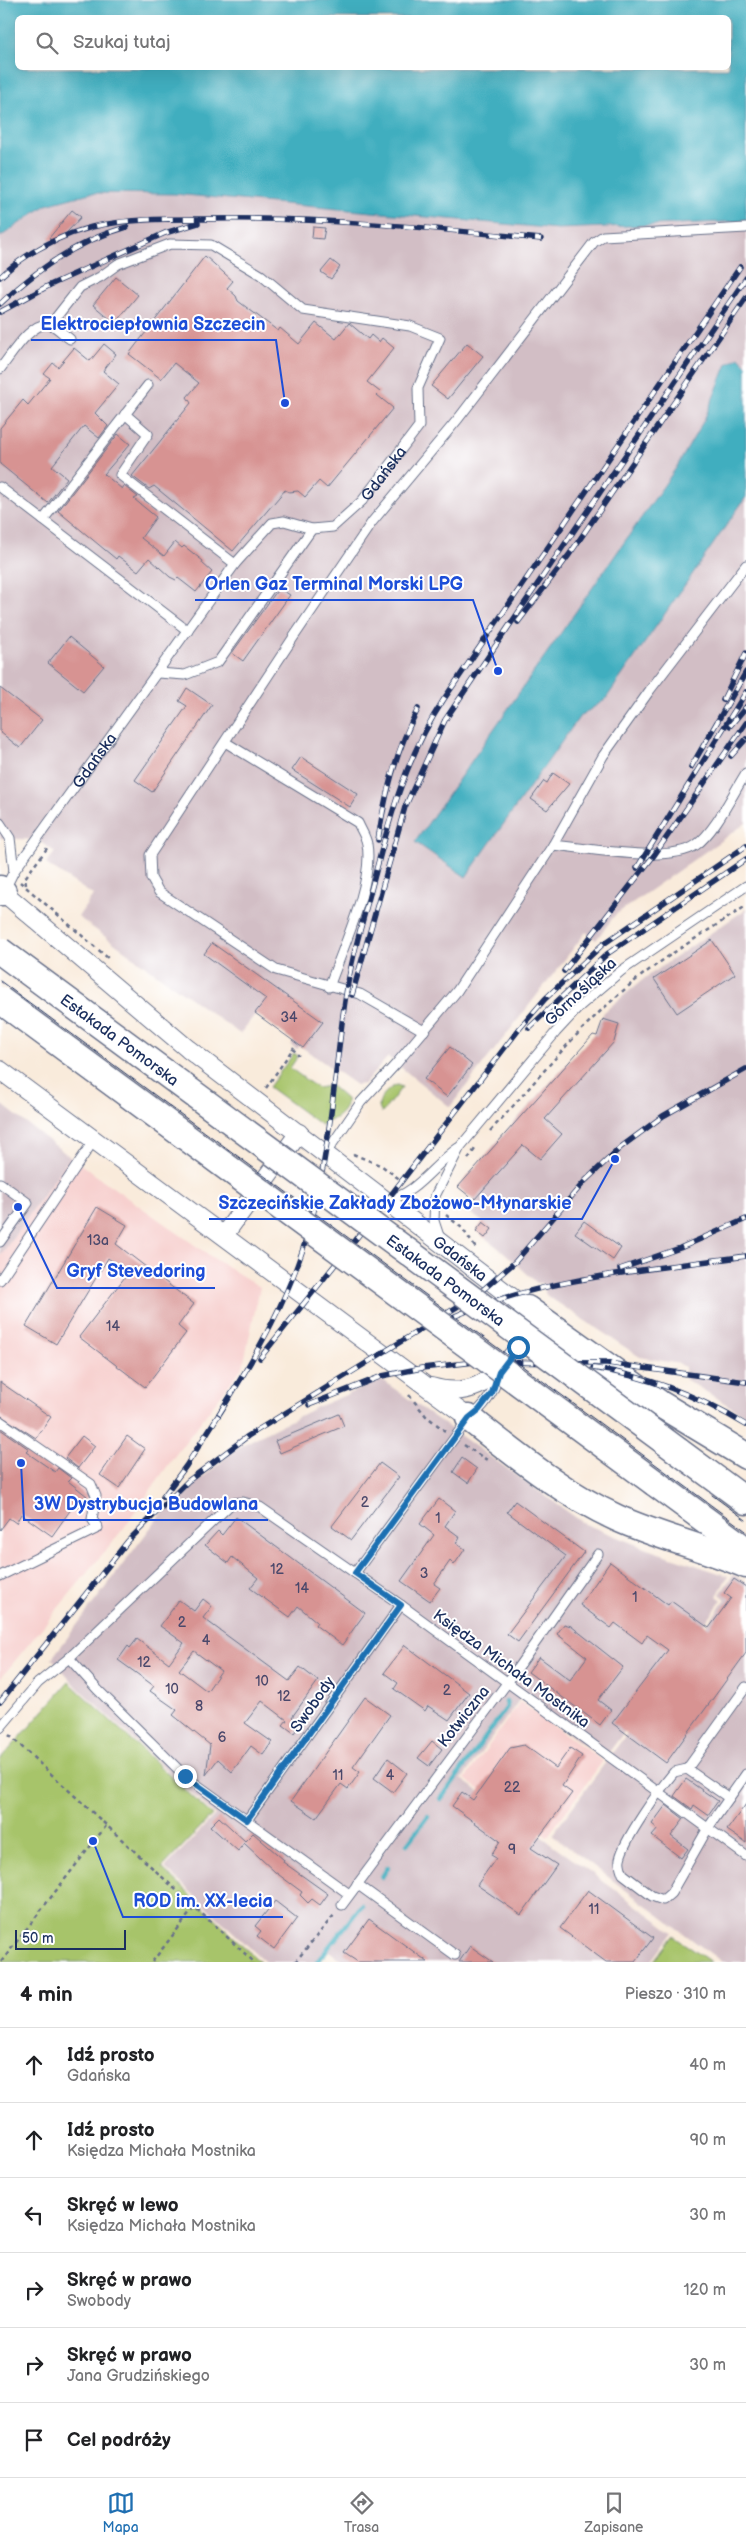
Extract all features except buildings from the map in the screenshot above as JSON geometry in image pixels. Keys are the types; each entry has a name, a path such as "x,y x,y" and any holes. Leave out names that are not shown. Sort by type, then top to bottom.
{"main road":[{"name":"Estakada Pomorska","path":"0,950 746,1501"},
{"path":"0,1000 746,1550"},
{"path":"528,1310 665,1408 746,1456"},
{"path":"469,1418 546,1478 594,1507 636,1526 706,1548 746,1565"}],"street":[{"name":"Gdańska","path":"9,885 188,1049 299,1132 330,1147 387,1200 528,1310"},
{"path":"0,1070 469,1418"},
{"path":"224,1235 299,1132"},
{"path":"428,1387 461,1390 482,1384 499,1372 526,1336 530,1325 528,1310"}],"lane":[{"path":"424,1030 360,994 329,987 276,970 159,892 151,878 150,855 372,522 458,419 594,242 603,236 746,228"},
{"name":"Gdańska","path":"9,885 235,564 272,523 284,521 312,529 333,527 362,501 419,426 418,388 440,338 410,326 303,310 261,275 211,245 170,244 118,264 100,277 80,287 50,325"},
{"path":"0,369 33,328 42,324 50,325 70,339"},
{"path":"44,520 148,385"},
{"path":"125,414 148,434 120,475 235,564"},
{"path":"0,486 188,630"},
{"path":"158,673 185,676 218,662 312,529"},
{"path":"330,1147 361,1102 457,990 553,845 603,756 650,690 746,565"},
{"path":"225,742 358,823 367,843 368,859 364,891 329,987"},
{"path":"553,845 655,854 682,851 696,845 710,829 746,773"},
{"path":"0,823 10,838 9,885"},
{"name":"Górnośląska","path":"442,1243 434,1221 435,1196 460,1147 556,1032 581,1005 621,971 746,886"},
{"path":"0,1280 94,1140"},
{"name":"Górnośląska","path":"387,1200 402,1196 413,1189 442,1159 460,1147"},
{"path":"0,1183 28,1203 0,1242"},
{"path":"355,1573 469,1418 479,1410 492,1393 499,1372"},
{"path":"0,1421 91,1484 96,1496 92,1519 98,1528 0,1576"},
{"name":"Księdza Michała Mostnika","path":"69,1658 232,1503 243,1502 260,1507 401,1605 746,1856"},
{"name":"Kotwiczna","path":"342,1905 508,1683 598,1554"},
{"name":"Swobody","path":"247,1820 401,1605"},
{"path":"0,1728 38,1683 69,1658 97,1689 185,1776 349,1894"},
{"path":"746,1687 687,1769 674,1772 655,1790 620,1858 623,1874 652,1896 663,1900 671,1893 708,1828 746,1774"},
{"path":"687,1769 729,1798"},
{"path":"356,1884 455,1955"}],"path":[{"path":"9,885 26,878 48,847"},
{"path":"9,885 113,963"},
{"path":"489,1133 566,1046 616,996 642,976 746,906"},
{"path":"273,1093 266,1088 293,1048 298,1053 298,1056"},
{"path":"330,1147 350,1152 382,1166 413,1189"},
{"path":"465,1164 476,1148"},
{"path":"434,1206 462,1228 483,1256"},
{"path":"0,1728 254,1962"},
{"path":"1,1962 106,1826"},
{"path":"295,1962 342,1905"},
{"path":"152,1962 194,1908"}],"shaded area":[{"path":"90,193 174,194 558,229 746,221 746,823 615,915 596,940 586,932 450,1107 388,1057 364,1084 356,1085 300,1046 297,1049 291,1045 294,1041 256,1013 240,1034 78,917 93,895 46,864 55,852 37,840 0,838 0,212 46,205"},
{"path":"746,909 746,1416 685,1379 685,1367 680,1364 640,1357 546,1295 542,1283 537,1283 505,1253 476,1231 483,1222 466,1210 473,1200 458,1187 593,1035 604,1012 645,978"},
{"path":"0,1103 70,1157 0,1256"},
{"path":"70,1157 213,1258 260,1287 243,1366 176,1454 123,1529 0,1679 0,1256"},
{"path":"382,1380 585,1524 647,1549 728,1576 717,1596 722,1600 604,1759 520,1699 462,1779 673,1932 651,1962 345,1962 328,1950 317,1962 265,1962 165,1868 215,1815 78,1688 52,1658 164,1510 240,1446 317,1407"},
{"path":"733,1575 746,1582 746,1962 722,1962 552,1835 726,1599 720,1594"},
{"path":"520,1702 603,1761 547,1837 465,1779"}],"green space":[{"path":"294,1053 298,1056 290,1068 317,1088 331,1086 346,1099 344,1109 334,1119 321,1125 269,1087"},
{"path":"397,1085 402,1087 382,1113 379,1105 382,1097 389,1089"},
{"path":"69,1682 212,1815 162,1868 260,1962 0,1962 0,1760"},
{"path":"673,1936 711,1962 654,1962"}],"water":[{"path":"0,0 746,0 746,221 558,229 174,194 90,193 46,205 0,237"},
{"path":"739,357 746,365 746,497 605,700 580,716 466,877 415,842 676,468 704,420 727,364"}],"waterway":[{"path":"441,1799 507,1707 506,1702"},
{"path":"407,1844 428,1816"},
{"path":"382,1877 388,1867"},
{"path":"317,1962 362,1905"}],"tram line":[{"path":"0,981 746,1531"},
{"path":"712,1495 746,1520"}],"railway":[{"path":"0,277 21,260 43,246 67,235 106,224 135,221 165,219 292,220 417,227 541,239"},
{"path":"0,312 50,285 165,233 198,223"},
{"path":"0,304 28,280 75,248 127,227"},
{"path":"219,1414 247,1369 272,1323 293,1276 310,1226 327,1143 345,1001 353,959 391,815 418,745 444,699 740,267"},
{"path":"352,995 405,807 445,720 746,278"},
{"path":"518,622 569,555 746,298"},
{"path":"723,700 746,653"},
{"path":"691,767 746,672"},
{"path":"637,868 746,692"},
{"path":"730,726 746,707"},
{"path":"378,840 392,772 403,740 418,709"},
{"path":"564,971 655,854 746,723"},
{"path":"731,756 746,739"},
{"path":"260,1358 387,1200 520,1028 545,999 602,945 746,846"},
{"path":"529,1028 607,954 746,859"},
{"path":"0,1702 128,1541 188,1481 248,1436 478,1294 515,1262 585,1181 621,1147 663,1116 746,1069"},
{"path":"620,1269 680,1248 746,1219"},
{"path":"455,1316 524,1292 561,1284 636,1271 746,1256"},
{"path":"309,1405 382,1376 422,1368 475,1362 607,1363 746,1382"},
{"path":"593,1368 633,1376 672,1389 710,1405 746,1425"},
{"path":"163,1497 186,1466 223,1408"}],"place":[{"name":"Elektrociepłownia Szczecin","path":"285,403"},
{"name":"Orlen Gaz Terminal Morski LPG","path":"498,671"},
{"name":"Szczecińskie Zakłady Zbożowo-Młynarskie","path":"615,1159"},
{"name":"Gryf Stevedoring","path":"18,1207"},
{"name":"3W Dystrybucja Budowlana","path":"21,1463"},
{"name":"ROD im. XX-lecia","path":"93,1841"}],"route":[{"path":"185,1776 224,1806 247,1820 401,1605 355,1573 469,1418 479,1410 492,1393 499,1372 518,1347"}]}
